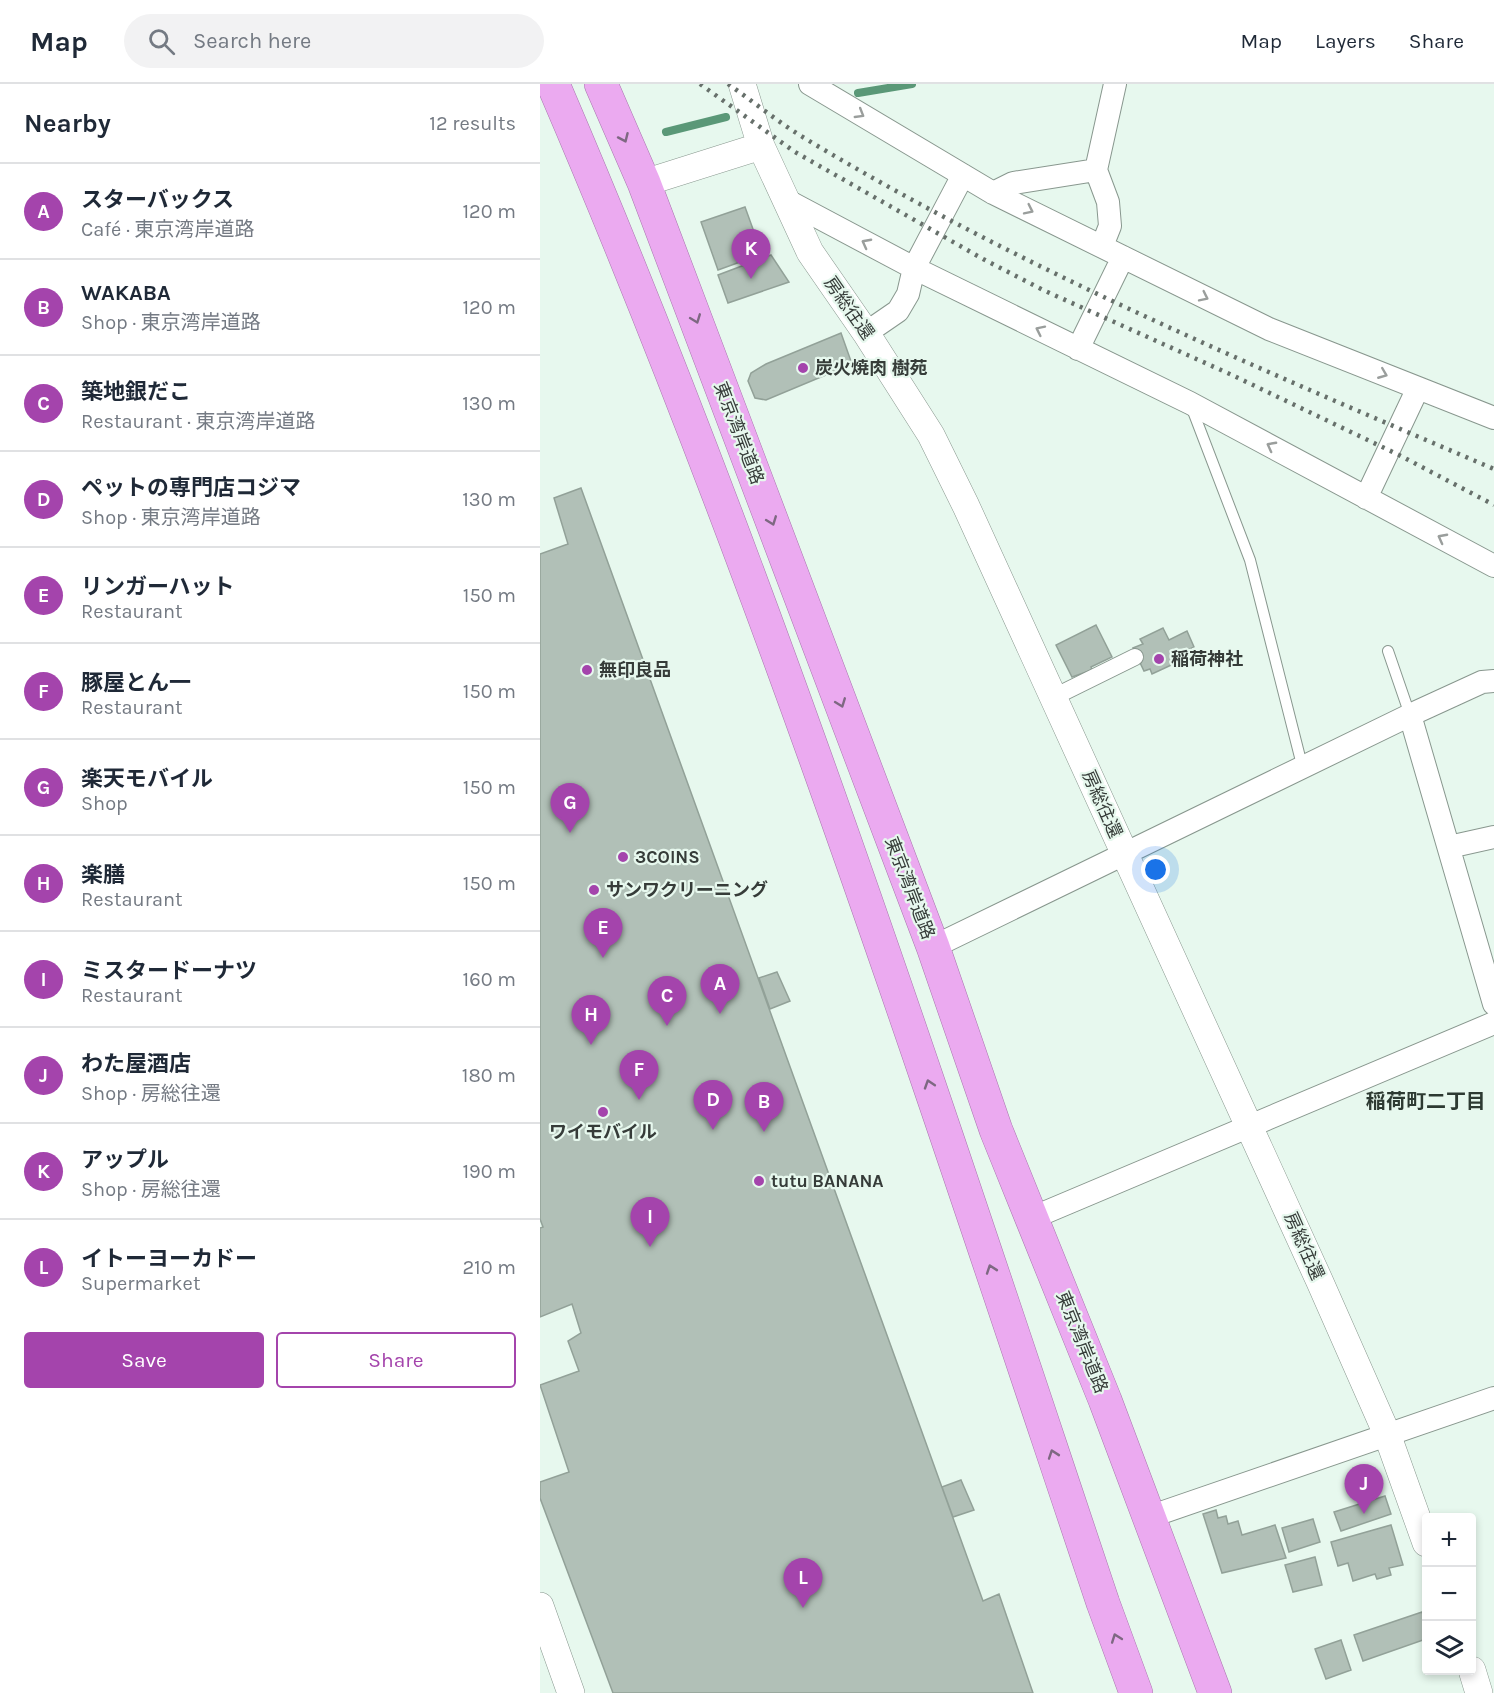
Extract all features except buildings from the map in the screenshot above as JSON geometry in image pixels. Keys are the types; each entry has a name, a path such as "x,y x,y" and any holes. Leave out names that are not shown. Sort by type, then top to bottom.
{"highway":[{"path":"553,84 667,357 787,680 889,965 1103,1603 1136,1693"},
{"name":"東京湾岸道路","path":"601,84 644,183 933,947 996,1130 1149,1517 1215,1693"}],"street":[{"name":"房総往還","path":"742,84 761,146 810,252 866,333 931,435 1054,697 1249,1125 1387,1434 1422,1532"},
{"path":"810,84 993,193 1269,329 1494,418"},
{"path":"1102,246 1110,226 1108,202 1096,170 1115,84"},
{"path":"644,183 761,146"},
{"path":"993,193 1013,183 1096,170"},
{"path":"866,333 898,311 908,294 914,268 963,175"},
{"path":"786,200 914,268 1190,403 1494,566"},
{"path":"1078,349 1123,256"},
{"path":"1366,498 1418,388"},
{"path":"1054,697 1135,657"},
{"path":"933,947 1410,715 1482,682 1494,681"},
{"path":"1410,715 1494,1004"},
{"path":"1449,847 1494,837"},
{"path":"1032,1218 1494,1023"},
{"path":"1149,1517 1494,1398"},
{"path":"540,1606 571,1693"},
{"path":"1474,1675 1479,1693"}],"lane":[{"path":"1190,403 1250,560 1303,769"},
{"path":"1388,651 1410,715"}],"waterway":[{"path":"858,93 912,84"},
{"path":"666,132 726,117"}],"railway":[{"path":"700,84 795,152 983,259 1043,290 1232,375 1399,455 1494,505"},
{"path":"728,84 796,133 889,187 1058,275 1231,355 1494,469"}],"place":[{"name":"アップル","path":"751,279"},
{"name":"炭火焼肉 樹苑","path":"803,368"},
{"name":"稲荷神社","path":"1159,659"},
{"name":"無印良品","path":"587,670"},
{"name":"楽天モバイル","path":"570,833"},
{"name":"3COINS","path":"623,857"},
{"name":"サンワクリーニング","path":"594,890"},
{"name":"リンガーハット","path":"603,958"},
{"name":"スターバックス","path":"720,1014"},
{"name":"築地銀だこ","path":"667,1026"},
{"name":"楽膳","path":"591,1045"},
{"name":"豚屋とん一","path":"639,1100"},
{"name":"ワイモバイル","path":"603,1112"},
{"name":"ペットの専門店コジマ","path":"713,1130"},
{"name":"WAKABA","path":"764,1132"},
{"name":"tutu BANANA","path":"759,1181"},
{"name":"ミスタードーナツ","path":"650,1247"},
{"name":"わた屋酒店","path":"1364,1514"},
{"name":"イトーヨーカドー","path":"803,1608"}],"district":[{"name":"稲荷町二丁目","path":"1426,1101"}]}
